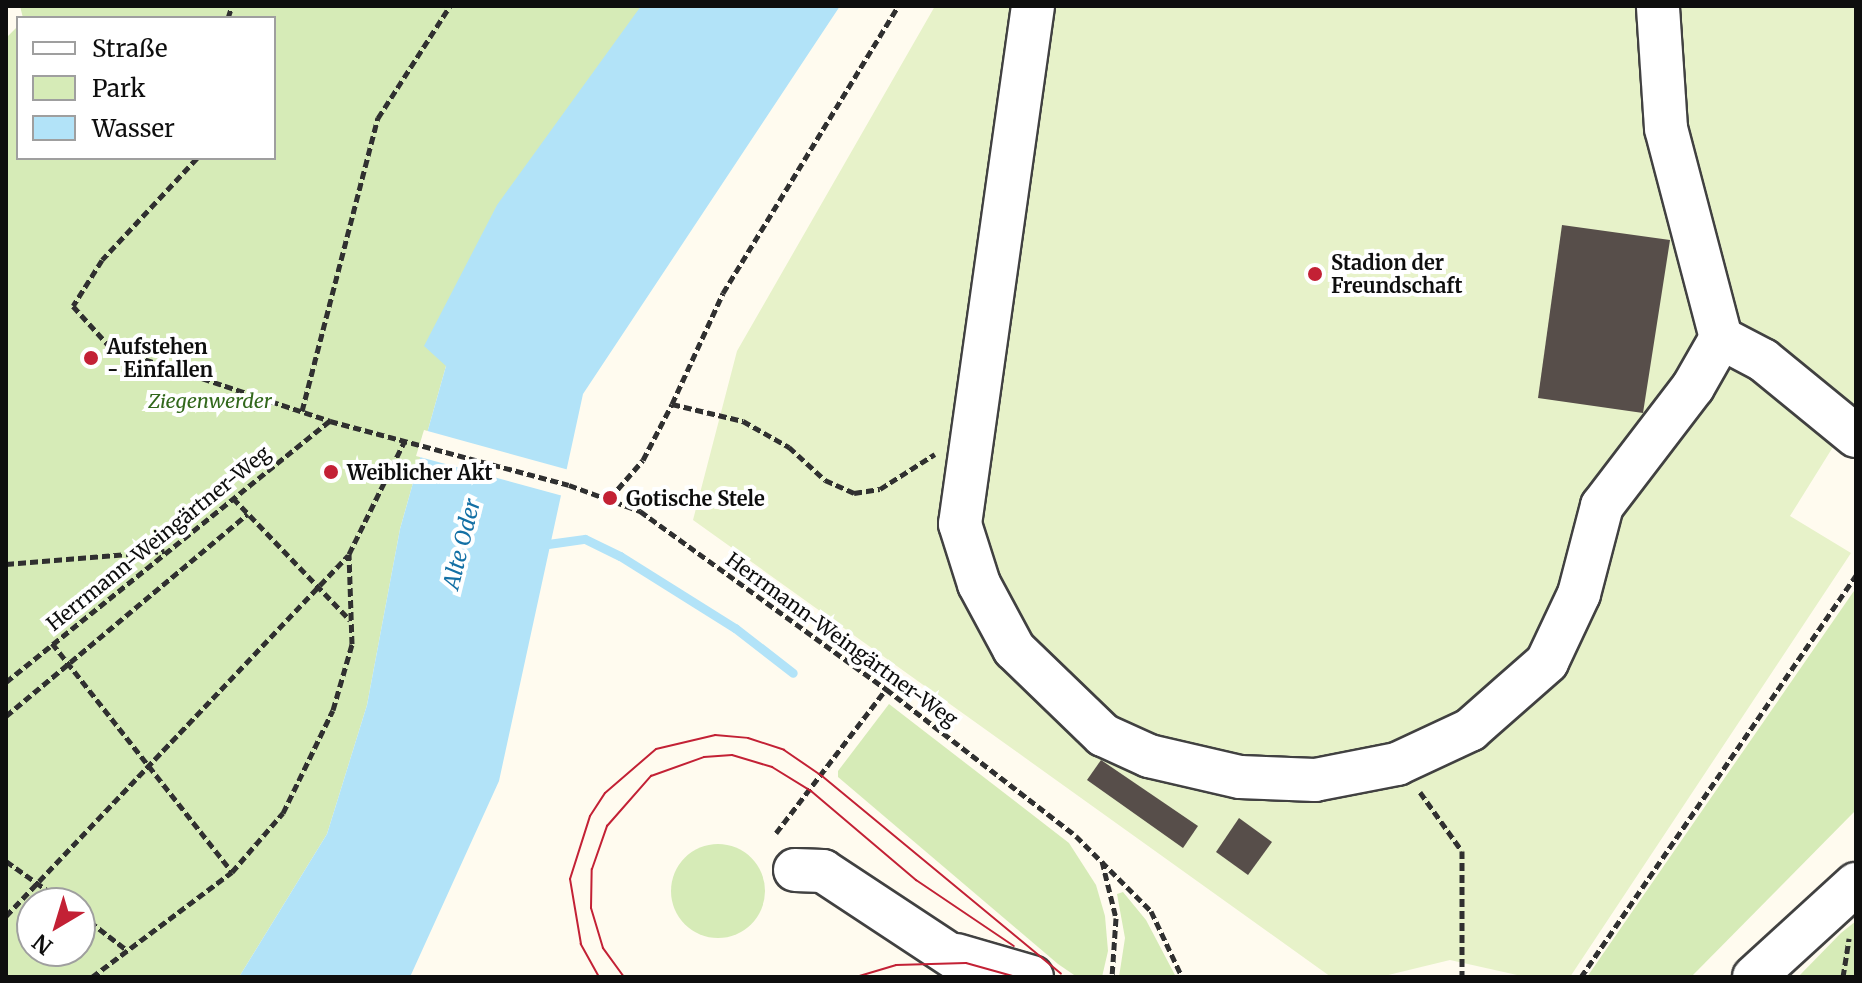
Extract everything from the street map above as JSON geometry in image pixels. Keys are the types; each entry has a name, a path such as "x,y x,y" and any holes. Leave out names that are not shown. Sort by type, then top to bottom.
{"street":[{"path":"1033,6 960,524 979,584 1014,649 1103,735 1149,756 1240,777 1315,780 1397,764 1470,730 1547,662 1579,594 1602,506 1693,387 1721,338 1666,128 1658,6"},
{"path":"1721,338 1763,360 1856,436"},
{"path":"795,870 823,871 969,966 1032,977"},
{"path":"1754,977 1856,884"}],"path":[{"path":"302,411 378,118 450,6"},
{"path":"610,498 643,460 723,293 898,6"},
{"name":"Herrmann-Weingärtner-Weg","path":"195,160 102,260 73,306 111,348 330,421 569,485 640,511 886,689 1101,860 1151,911 1182,977"},
{"path":"672,404 743,421 789,447 825,480 854,493 880,489 973,430"},
{"name":"Herrmann-Weingärtner-Weg","path":"6,682 330,421"},
{"path":"6,916 349,554 405,440"},
{"path":"233,498 350,620"},
{"path":"6,716 248,514"},
{"path":"6,564 165,551"},
{"path":"92,977 232,872 283,813 333,710 352,644 349,554"},
{"path":"1581,977 1856,575"},
{"path":"52,643 232,872"},
{"path":"776,833 886,689"},
{"path":"1397,764 1462,851 1462,977"},
{"path":"1101,860 1116,918 1112,977"},
{"path":"6,861 44,887"},
{"path":"96,926 127,950"}],"green space":[{"name":"Ziegenwerder","path":"20,6 641,6 446,366 400,529 367,705 327,834 239,977 6,977 6,38 16,28 16,160 276,160 276,16 22,16"},
{"name":"Stadion der Freundschaft","path":"935,6 1856,6 1856,410 1790,516 1851,553 1570,977 1526,977 1450,960 1380,977 1331,977 693,520 737,351"},
{"path":"1856,588 1856,810 1691,977 1587,977"},
{"path":"889,704 1069,843 1096,885 1105,916 1108,951 1102,977 1077,977 1058,964 838,777 838,771"},
{"path":"709,844 727,844 752,857 762,873 765,891 762,909 752,925 727,938 709,938 684,925 671,900 671,882 684,857"},
{"path":"1123,892 1146,920 1176,977 1119,977 1125,938 1117,894"},
{"path":"1856,921 1856,977 1798,977 1841,933"}],"water":[{"name":"Alte Oder","path":"641,6 840,6 583,394 499,781 410,977 239,977 327,834 367,705 400,529 446,366 424,346 497,205"}],"pier":[{"path":"424,430 569,470 563,496 416,456"}],"building":[{"path":"1562,225 1670,240 1643,413 1538,398"},
{"path":"1101,760 1198,826 1183,848 1087,780"},
{"path":"1239,818 1272,842 1248,875 1216,852"}],"waterway":[{"path":"548,544 585,539 620,556 735,628 793,673"}],"tram line":[{"path":"599,977 581,944 570,879 590,816 605,793 656,749 715,735 748,738 784,750 822,776 1061,974"},
{"path":"624,977 603,948 591,908 592,869 607,826 651,776 704,757 732,755 772,767 811,791 916,880 1014,946"},
{"path":"856,977 896,965 966,963 1016,977"}],"place":[{"name":"Stadion der Freundschaft","path":"1315,274"},
{"name":"Aufstehen - Einfallen","path":"91,358"},
{"name":"Weiblicher Akt","path":"331,472"},
{"name":"Gotische Stele","path":"610,498"}]}
